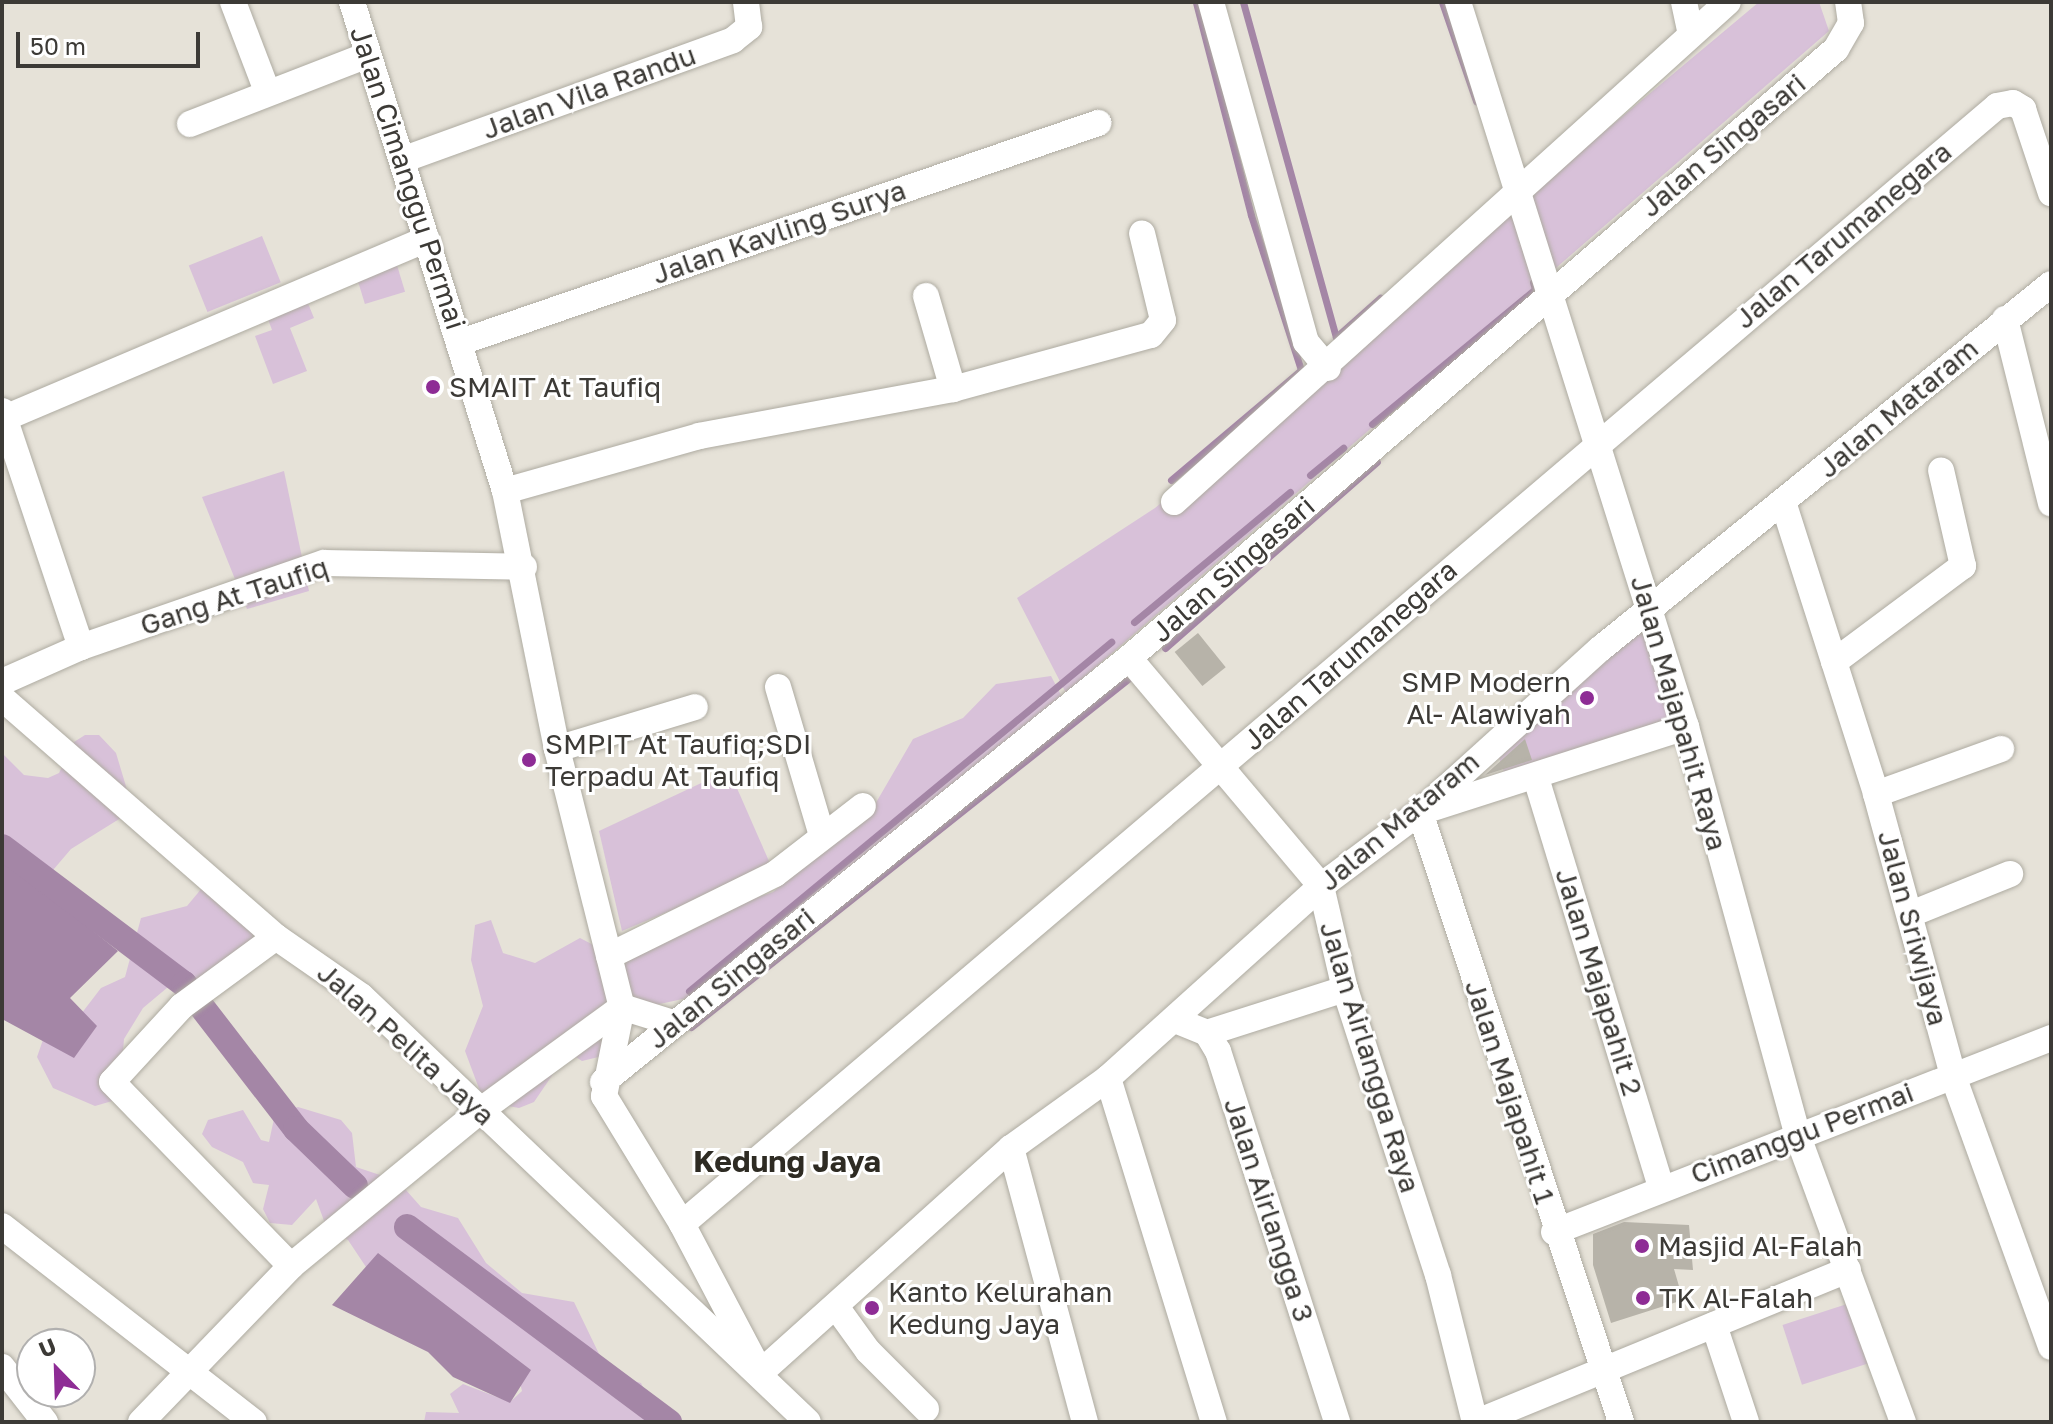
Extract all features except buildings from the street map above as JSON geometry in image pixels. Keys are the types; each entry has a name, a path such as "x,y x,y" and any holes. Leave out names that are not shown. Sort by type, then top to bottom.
{"street":[{"path":"233,2 267,91"},
{"name":"Jalan Cimanggu Permai","path":"352,2 461,342 524,567 557,749 622,1007 603,1082"},
{"name":"Jalan Vila Randu","path":"402,160 733,40 749,27 746,2"},
{"path":"1211,2 1306,342 1328,368"},
{"name":"Jalan Majapahit Raya","path":"1458,2 1686,727 1797,1134 1903,1422"},
{"path":"1684,2 1690,30"},
{"path":"1174,502 1520,194 1690,30 1728,2"},
{"name":"Jalan Singasari","path":"603,1082 672,1023 1129,658 1847,37 1848,2"},
{"path":"190,124 267,91 368,55"},
{"name":"Jalan Tarumanegara","path":"682,1224 1997,106 2013,103 2023,109 2051,193"},
{"name":"Jalan Kavling Surya","path":"461,342 1098,123"},
{"path":"505,491 699,436 953,389 1161,328 1142,233"},
{"path":"81,647 3,414 427,239"},
{"name":"Jalan Mataram","path":"760,1373 837,1308 1011,1148 1108,1078 1175,1020 1321,886 1420,812 1650,609 1784,505 2051,284"},
{"path":"926,296 953,389"},
{"path":"2005,319 2051,503"},
{"path":"1834,662 1963,566 1941,470"},
{"name":"Jalan Sriwijaya","path":"1784,505 1876,794 1953,1076 2051,1347"},
{"name":"Gang At Taufiq","path":"2,682 81,647 324,563 524,567"},
{"name":"Jalan Airlangga Raya","path":"1129,658 1321,886 1345,989 1438,1275 1476,1422"},
{"path":"778,687 822,836"},
{"name":"Jalan Pelita Jaya","path":"2,698 276,937 361,996 726,1348 760,1373"},
{"path":"557,749 695,707"},
{"path":"1420,812 1536,778 1686,727"},
{"path":"1876,794 2001,749"},
{"name":"Jalan Majapahit 2","path":"1536,778 1661,1187"},
{"path":"609,956 775,874 863,806"},
{"name":"Jalan Majapahit 1","path":"1420,812 1554,1232 1621,1422"},
{"path":"1911,914 2010,874"},
{"path":"276,937 182,1006 112,1082 291,1266"},
{"path":"1175,1020 1207,1033 1345,989"},
{"path":"141,1422 179,1390 190,1369 291,1266 481,1110 622,1007 672,1023"},
{"name":"Jalan Airlangga 3","path":"1207,1033 1337,1422"},
{"name":"Cimanggu Permai","path":"1554,1232 1661,1187 2051,1038"},
{"path":"1108,1078 1214,1422"},
{"path":"603,1082 604,1096 682,1224 760,1373 808,1422"},
{"path":"1011,1148 1085,1422"},
{"path":"2,1226 190,1369 254,1422"},
{"path":"1476,1422 1848,1270"},
{"path":"837,1308 868,1351 926,1409"},
{"path":"1714,1325 1746,1422"},
{"path":"2,1367 45,1422"}],"shaded area":[{"path":"1759,2 1819,2 1829,31 1066,693 1017,598 1155,508"},
{"path":"262,236 281,282 207,312 189,266"},
{"path":"396,262 405,292 365,304 356,274"},
{"path":"305,296 314,318 290,328 307,371 273,384 255,336 272,330 265,311"},
{"path":"284,471 309,591 247,609 202,497"},
{"path":"1643,626 1672,723 1506,778 1496,749"},
{"path":"1051,676 1062,697 697,996 636,1009 619,1052 582,1061 568,1052 534,1102 519,1108 484,1102 465,1051 483,1006 471,960 475,925 491,920 503,953 535,963 580,938 603,950 773,892 870,813 913,739 963,718 996,684"},
{"path":"85,735 99,735 116,753 128,793 124,816 71,849 36,890 2,886 2,753 24,775 48,778 59,773 74,742"},
{"path":"729,770 772,868 622,931 599,831"},
{"path":"2,858 118,951 70,998 97,1026 74,1058 2,1019"},
{"path":"202,888 265,932 198,979 180,977 143,1008 124,1039 119,1099 95,1106 53,1088 37,1057 45,1034 78,1018 101,988 125,977 141,918 187,906"},
{"path":"298,1107 341,1120 352,1133 356,1167 398,1181 421,1207 458,1218 486,1263 522,1293 574,1302 601,1358 623,1378 641,1383 653,1409 672,1422 424,1422 426,1412 459,1413 450,1394 463,1384 510,1402 522,1391 520,1383 366,1267 348,1240 327,1229 316,1199 292,1225 270,1223 263,1209 269,1185 253,1183 243,1162 212,1147 202,1134 208,1120 243,1110 261,1140 269,1142 275,1114"},
{"path":"378,1253 531,1370 510,1403 453,1377 428,1352 332,1305"},
{"path":"1850,1303 1869,1363 1802,1385 1782,1325"}],"waterway":[{"path":"1171,480 1301,370 1251,215 1196,2"},
{"path":"1243,2 1336,337 1380,298"},
{"path":"1442,2 1476,101"},
{"path":"1372,424 1535,289 1533,282"},
{"path":"1310,475 1343,448"},
{"path":"1165,648 1377,462"},
{"path":"1134,622 1290,492"},
{"path":"689,991 1111,642"},
{"path":"691,1027 1133,675"},
{"path":"2,847 184,984 296,1129 355,1186"},
{"path":"407,1227 669,1422"}],"place":[{"name":"SMAIT At Taufiq","path":"433,387"},
{"name":"SMP Modern Al- Alawiyah","path":"1587,698"},
{"name":"SMPIT At Taufiq;SDI Terpadu At Taufiq","path":"529,760"},
{"name":"Masjid Al-Falah","path":"1642,1246"},
{"name":"TK Al-Falah","path":"1643,1298"},
{"name":"Kanto Kelurahan Kedung Jaya","path":"872,1308"}],"district":[{"name":"Kedung Jaya","path":"787,1161"}]}
